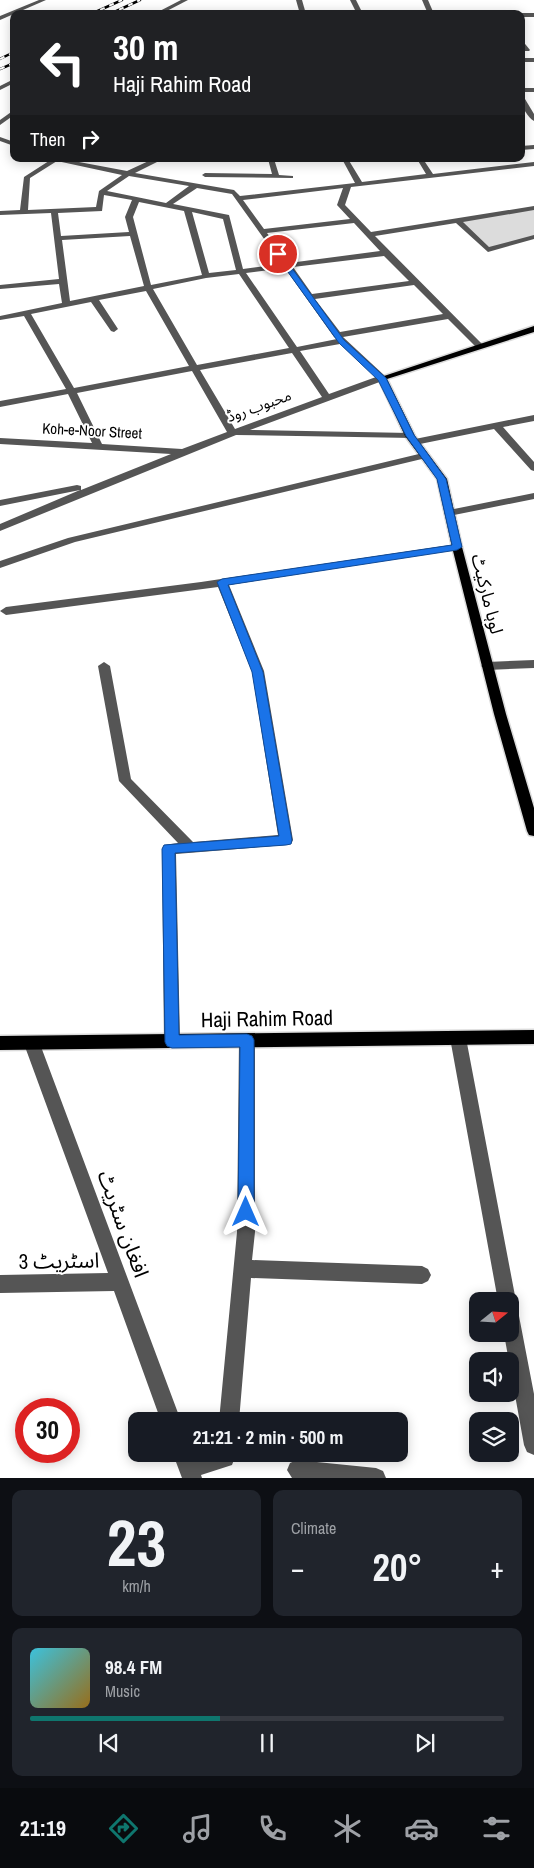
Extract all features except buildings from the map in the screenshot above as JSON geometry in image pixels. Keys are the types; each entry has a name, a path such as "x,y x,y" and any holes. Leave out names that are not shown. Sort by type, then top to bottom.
{"main road":[{"name":"محبوب روڈ","path":"382,378 534,329"},
{"name":"لوہا مارکیٹ","path":"382,378 412,439 442,479 457,547 488,666 534,831"},
{"name":"Haji Rahim Road","path":"0,1043 534,1037"}],"street":[{"path":"19,10 43,0"},
{"path":"164,10 185,0"},
{"path":"525,103 534,119"},
{"path":"0,123 10,115"},
{"path":"0,146 3,140"},
{"path":"24,211 27,177 51,162"},
{"path":"79,162 127,174 234,192 339,338 382,378"},
{"path":"0,213 99,209 101,192 127,174 153,162"},
{"path":"272,162 276,176"},
{"path":"347,162 359,183"},
{"path":"422,162 430,175"},
{"path":"497,162 501,168"},
{"path":"239,198 534,164"},
{"path":"206,175 291,177"},
{"path":"167,205 196,185"},
{"path":"348,185 341,205 386,253 480,346"},
{"path":"101,192 226,217 240,271 327,398"},
{"path":"136,199 129,217 148,288 232,432 412,439 534,418"},
{"path":"369,235 534,208"},
{"path":"187,209 206,276"},
{"path":"54,210 66,304"},
{"path":"457,220 488,250 534,238"},
{"path":"263,231 355,221"},
{"path":"58,238 134,234"},
{"path":"0,318 206,276 386,253"},
{"path":"0,287 63,281"},
{"path":"310,297 416,282"},
{"path":"93,298 114,329"},
{"path":"26,312 72,392 98,446"},
{"path":"0,404 294,350 339,338 449,316"},
{"name":"محبوب روڈ","path":"0,528 102,483 183,451 382,378"},
{"path":"496,425 534,468"},
{"name":"Koh-e-Noor Street","path":"0,441 183,451"},
{"path":"0,565 72,540 423,456"},
{"path":"0,503 102,483"},
{"path":"449,513 534,496"},
{"path":"6,611 222,582 457,547"},
{"path":"172,1042 169,849 286,840 258,672 222,582"},
{"path":"488,666 534,664"},
{"path":"104,666 124,781 190,847"},
{"path":"458,1038 505,1292"},
{"path":"229,1412 246,1232 247,1040"},
{"name":"افغان سٹریٹ","path":"32,1044 168,1412"},
{"path":"242,1269 422,1275"},
{"name":"اسٹریٹ 3","path":"0,1284 120,1282"},
{"path":"515,1342 534,1445"},
{"path":"188,1467 209,1462"},
{"path":"297,1470 376,1478"}],"shaded area":[{"path":"534,208 534,237 488,250 457,220"}],"railway":[{"path":"100,10 122,0"},
{"path":"119,10 140,0"},
{"path":"0,59 10,54"},
{"path":"0,69 10,65"}],"route":[{"path":"246,1212 247,1040 172,1042 169,849 286,840 258,672 222,582 457,547 442,479 423,456 410,436 382,378 342,341 278,254"}]}
